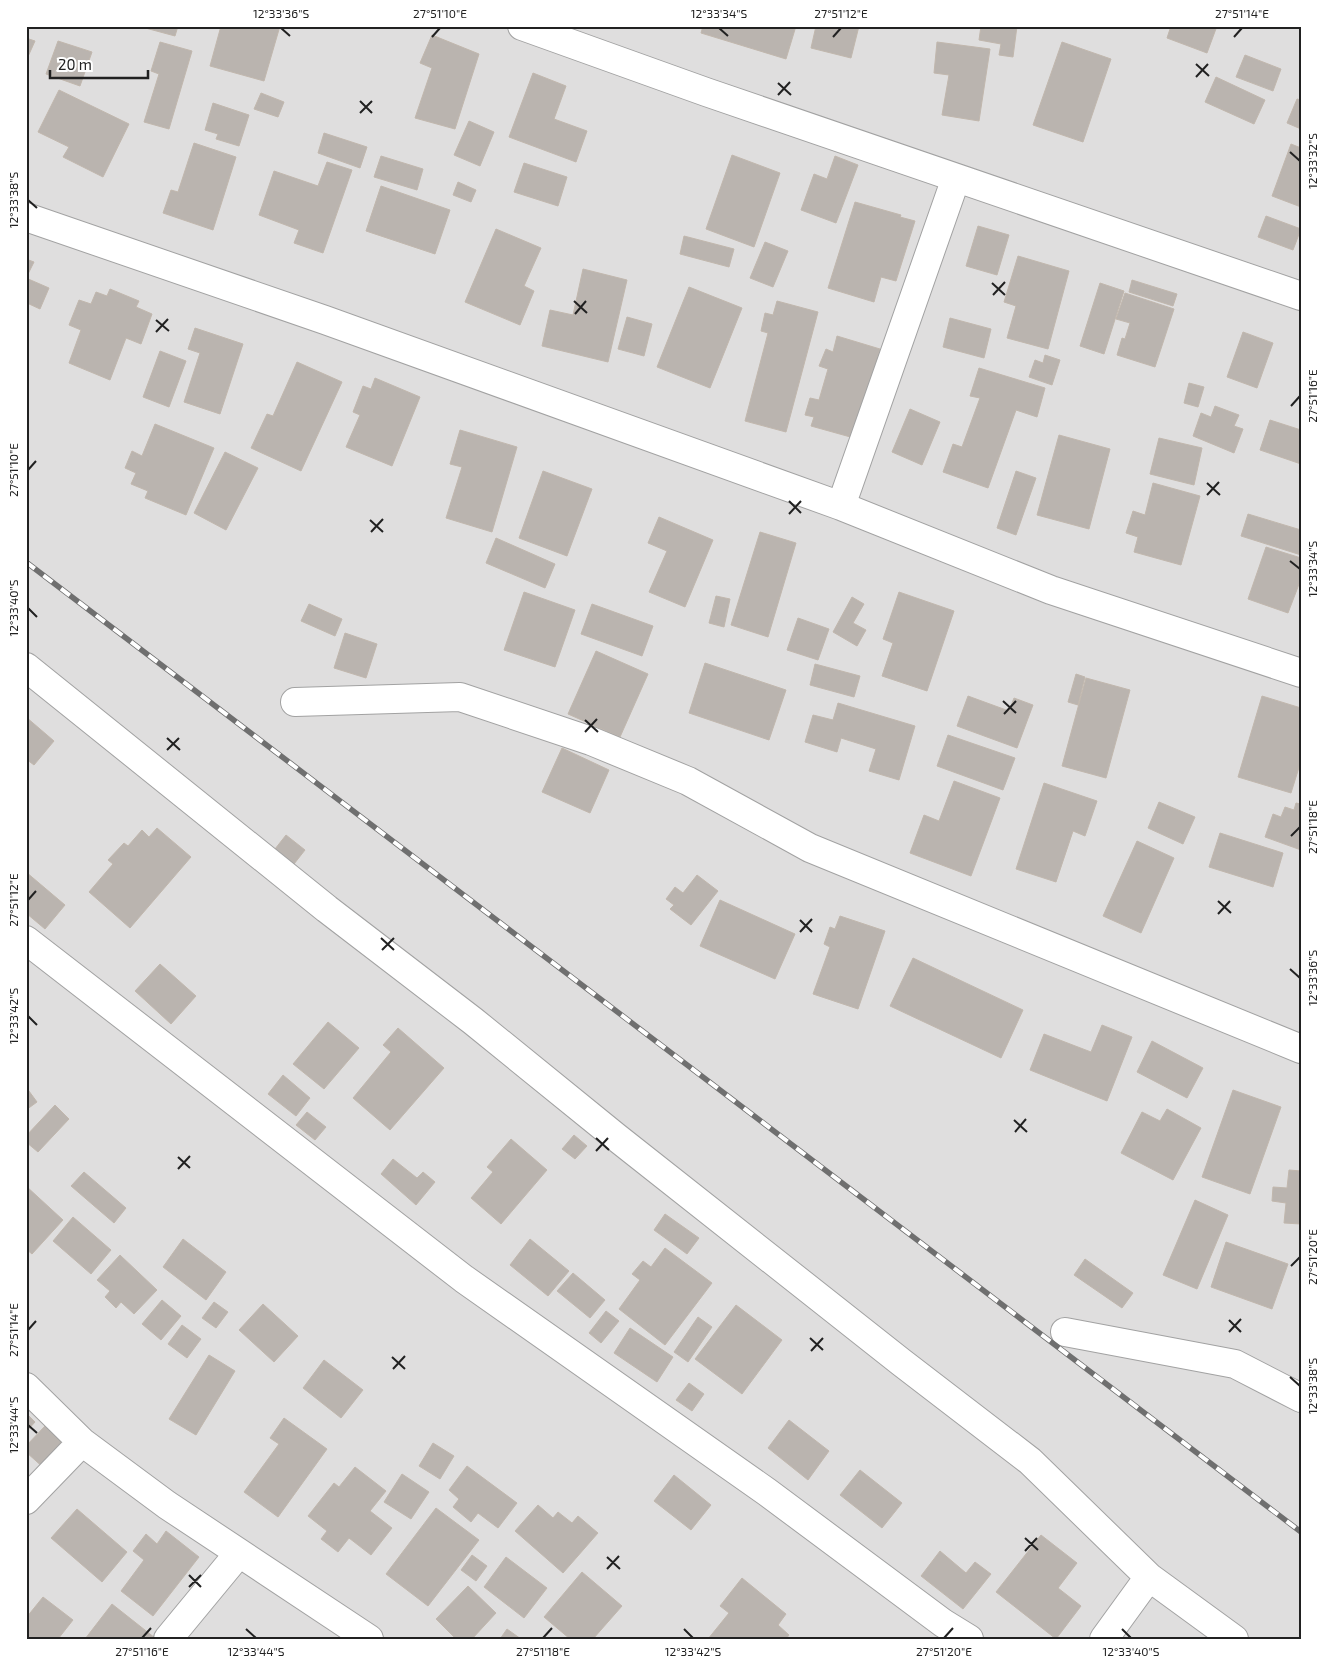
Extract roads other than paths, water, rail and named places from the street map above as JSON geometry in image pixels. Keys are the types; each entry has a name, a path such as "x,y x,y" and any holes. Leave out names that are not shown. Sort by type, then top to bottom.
{"street":[{"path":"522,26 1301,296"},
{"path":"841,506 956,178"},
{"path":"26,217 325,320 841,506 1050,590 1301,673"},
{"path":"26,667 319,902 473,1021 623,1143 1030,1461 1149,1577 1234,1639"},
{"path":"295,702 460,696 591,741 688,781 810,848 1301,1048"},
{"path":"26,940 464,1279 767,1492 943,1623 969,1639"},
{"path":"1065,1332 1235,1364 1301,1398"},
{"path":"26,1387 82,1442 167,1505 369,1639"},
{"path":"26,1500 82,1442"},
{"path":"168,1639 239,1553"},
{"path":"1104,1639 1149,1577"}],"railway":[{"path":"26,562 1301,1532"}]}
